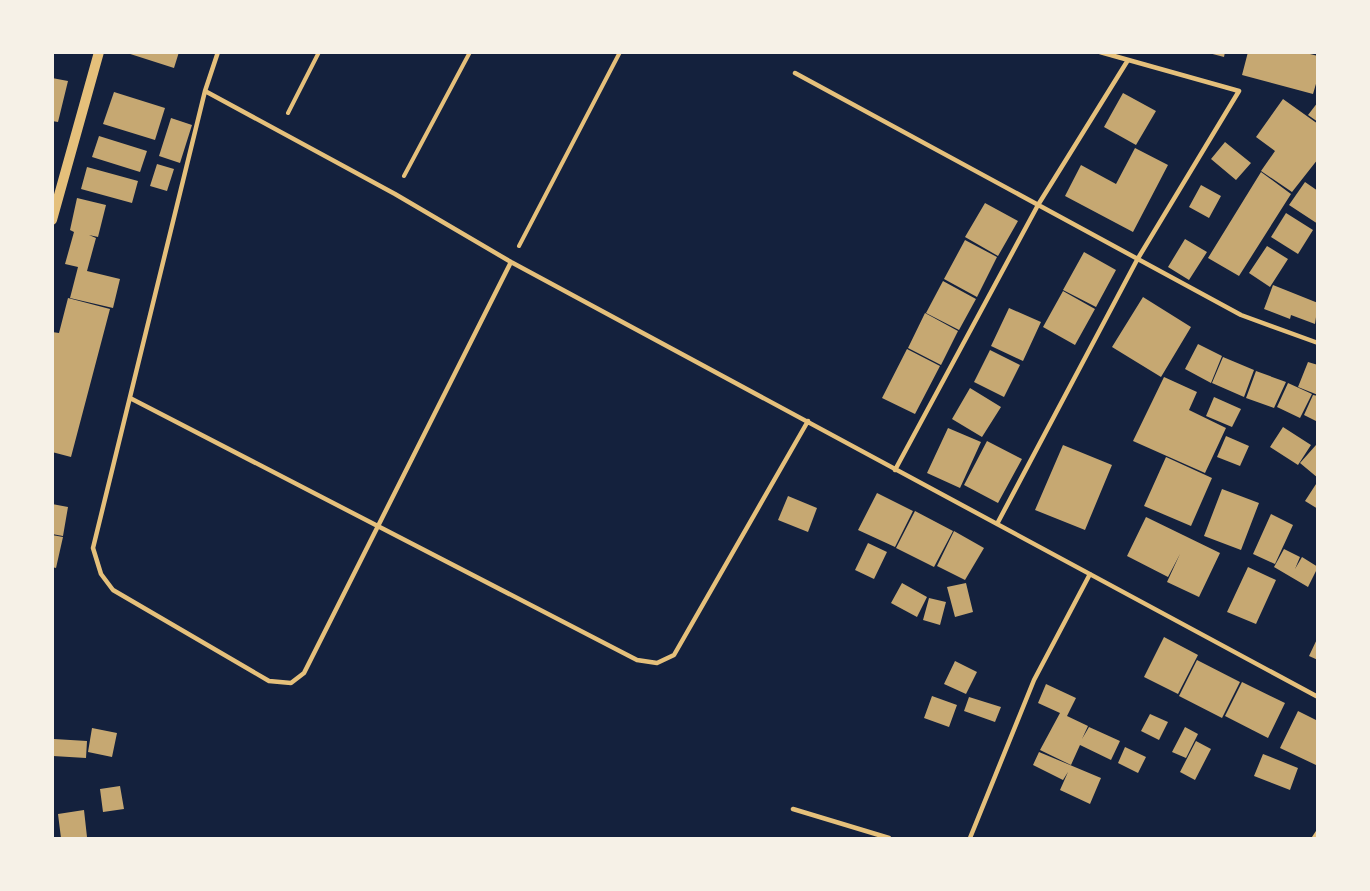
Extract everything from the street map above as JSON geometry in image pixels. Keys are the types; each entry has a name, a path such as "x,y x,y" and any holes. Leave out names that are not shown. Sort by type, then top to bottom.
{"street":[{"path":"52,220 99,52"}],"lane":[{"path":"218,52 205,91 93,549 101,574 113,590 269,681 291,683 304,674 511,262"},
{"path":"997,524 1137,260 1239,91 1100,52"},
{"path":"895,470 1038,205 1128,60"},
{"path":"795,73 1241,315 1317,343"},
{"path":"205,91 394,194 511,262 1317,697"},
{"path":"130,398 637,660 657,663 674,655 808,422"},
{"path":"970,838 1035,680 1090,573"},
{"path":"794,809 889,838"},
{"path":"1314,838 1317,832"}],"path":[{"path":"278,132 319,52"},
{"path":"394,194 470,52"},
{"path":"511,262 620,52"}],"building":[{"path":"124,52 179,52 174,68"},
{"path":"1205,52 1225,52 1224,57"},
{"path":"1248,52 1302,52 1318,56 1318,77 1313,94 1242,75"},
{"path":"52,78 68,81 58,122 52,121"},
{"path":"114,92 165,108 155,140 103,124"},
{"path":"1123,93 1156,111 1136,145 1104,127"},
{"path":"1283,99 1318,124 1318,159 1292,192 1261,171 1275,151 1256,137"},
{"path":"1318,102 1318,122 1308,115"},
{"path":"171,118 192,125 180,163 159,156"},
{"path":"99,136 147,151 140,172 92,157"},
{"path":"1225,142 1251,163 1236,180 1211,159"},
{"path":"1135,148 1168,165 1133,232 1065,196 1081,165 1116,184"},
{"path":"157,164 174,169 167,191 150,186"},
{"path":"87,167 138,181 132,203 81,189"},
{"path":"1261,172 1291,194 1239,276 1208,258"},
{"path":"1305,182 1318,191 1318,224 1289,205"},
{"path":"1201,185 1221,196 1209,218 1189,207"},
{"path":"77,198 106,205 98,237 89,235 96,238 87,271 120,279 113,308 70,298 78,267 65,264 74,232 70,230"},
{"path":"985,203 1018,221 998,256 965,237"},
{"path":"1286,213 1313,230 1298,254 1271,237"},
{"path":"1185,239 1207,252 1189,280 1168,267"},
{"path":"965,240 997,257 977,297 944,279"},
{"path":"1267,246 1288,259 1270,287 1249,273"},
{"path":"1084,252 1116,270 1096,307 1063,290"},
{"path":"943,281 976,299 959,330 926,313"},
{"path":"1273,285 1318,303 1315,324 1291,315 1290,319 1264,309"},
{"path":"1063,291 1095,309 1075,345 1043,327"},
{"path":"1143,297 1191,327 1161,377 1112,347"},
{"path":"68,298 110,309 71,457 52,452 52,332 59,333"},
{"path":"1009,308 1041,322 1023,361 991,346"},
{"path":"925,313 958,331 941,365 908,348"},
{"path":"1198,344 1222,356 1211,383 1185,369"},
{"path":"907,349 940,366 915,414 882,398"},
{"path":"990,350 1020,365 1004,397 974,382"},
{"path":"1223,357 1254,370 1244,397 1212,383"},
{"path":"1308,362 1318,365 1318,395 1298,387"},
{"path":"1256,371 1286,382 1274,408 1246,398"},
{"path":"1164,377 1197,392 1189,410 1226,428 1205,473 1133,441"},
{"path":"1288,383 1312,394 1300,418 1277,407"},
{"path":"970,388 1001,407 982,437 952,419"},
{"path":"1313,395 1318,396 1318,422 1304,415"},
{"path":"1214,397 1241,409 1232,427 1206,416"},
{"path":"1283,427 1311,445 1298,465 1270,447"},
{"path":"948,428 981,442 960,488 927,473"},
{"path":"1226,436 1249,446 1240,466 1217,457"},
{"path":"987,441 1022,459 998,503 964,485"},
{"path":"1063,445 1112,465 1085,530 1035,510"},
{"path":"1316,445 1318,446 1318,478 1300,463"},
{"path":"1166,457 1212,478 1191,526 1144,506"},
{"path":"1318,481 1318,509 1305,501"},
{"path":"1222,489 1259,503 1241,550 1204,536"},
{"path":"877,493 913,511 895,547 858,530"},
{"path":"788,496 817,508 808,532 778,520"},
{"path":"52,504 68,507 63,536 52,534"},
{"path":"915,511 953,531 934,567 896,548"},
{"path":"1271,514 1293,525 1275,564 1253,554"},
{"path":"1146,517 1220,553 1199,597 1167,582 1180,554 1168,577 1127,556"},
{"path":"954,531 984,548 965,580 937,566"},
{"path":"52,535 63,537 56,568 52,567"},
{"path":"868,543 887,552 874,579 855,570"},
{"path":"1284,549 1300,557 1295,569 1302,557 1318,567 1308,587 1274,567"},
{"path":"1248,567 1276,580 1256,624 1227,612"},
{"path":"902,583 927,597 917,617 891,603"},
{"path":"966,583 973,612 955,617 947,587"},
{"path":"929,598 946,602 940,625 923,620"},
{"path":"1164,637 1198,655 1178,694 1144,677"},
{"path":"1318,637 1318,660 1309,656"},
{"path":"1197,660 1240,682 1222,718 1179,696"},
{"path":"955,661 977,672 966,694 944,684"},
{"path":"1242,682 1285,703 1268,738 1225,716"},
{"path":"1046,684 1076,698 1067,716 1088,726 1082,739 1089,727 1120,741 1111,760 1080,745 1071,765 1040,750 1060,713 1038,703"},
{"path":"932,696 957,705 949,727 924,718"},
{"path":"969,697 1001,707 995,722 964,711"},
{"path":"1298,711 1318,721 1316,765 1280,748"},
{"path":"1150,714 1168,722 1159,740 1141,731"},
{"path":"1185,727 1198,734 1186,758 1172,752"},
{"path":"92,728 117,733 112,757 88,752"},
{"path":"54,739 87,741 86,758 53,756"},
{"path":"1196,741 1211,749 1195,780 1180,772"},
{"path":"1125,747 1146,757 1138,773 1118,763"},
{"path":"1039,752 1101,778 1090,804 1060,790 1068,772 1063,780 1033,765"},
{"path":"1263,754 1298,768 1290,790 1254,776"},
{"path":"120,786 124,809 103,812 100,789"},
{"path":"84,810 87,837 61,838 58,814"}]}
